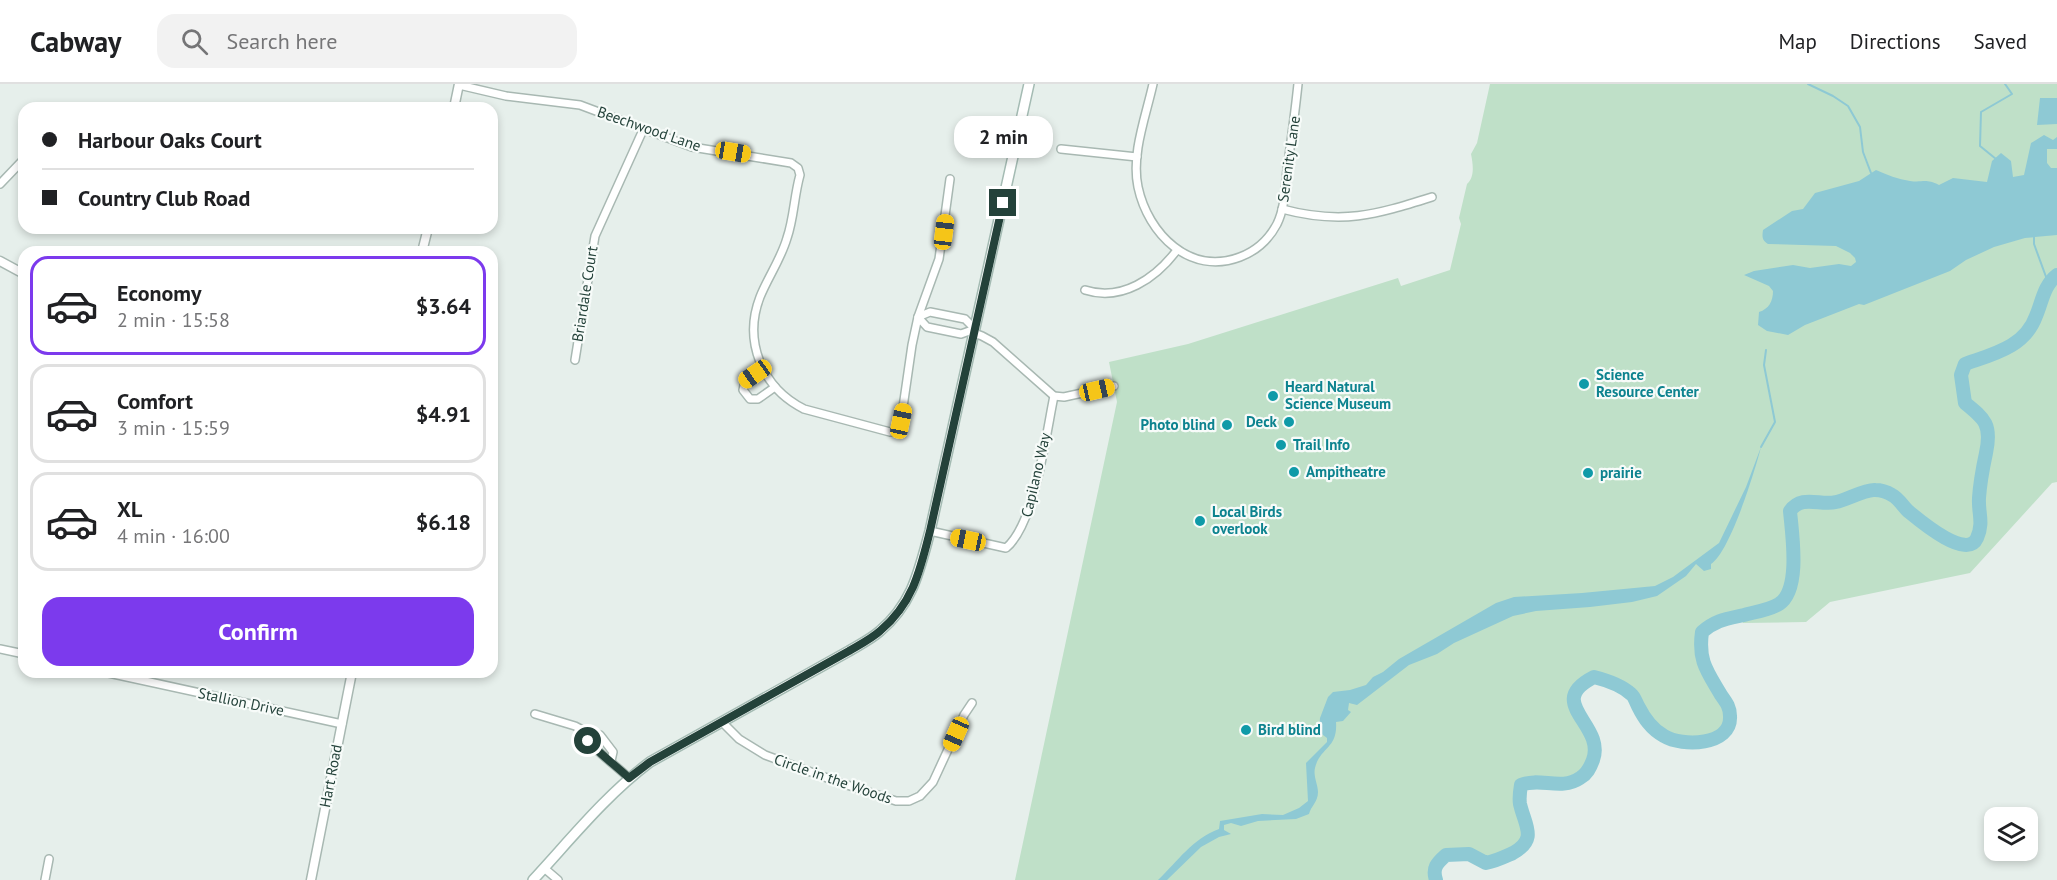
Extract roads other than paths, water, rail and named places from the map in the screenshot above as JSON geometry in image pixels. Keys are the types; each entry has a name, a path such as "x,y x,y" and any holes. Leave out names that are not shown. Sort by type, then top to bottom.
{"main road":[{"path":"533,880 605,800 650,762 849,651 880,632 903,608 917,580 930,531 1029,84"}],"street":[{"path":"455,102 459,84"},
{"name":"Beechwood Lane","path":"459,84 506,96 580,105 692,147 768,158 791,163 798,168 800,175 787,240 754,315 753,342 759,364 776,387 804,409 895,432 899,428 904,407 918,317"},
{"path":"1085,290 1105,294 1137,286 1156,274 1177,250 1158,232 1144,207 1136,177 1137,157 1153,84"},
{"name":"Serenity Lane","path":"1177,250 1193,258 1212,262 1226,261 1244,256 1265,241 1276,225 1282,209 1298,84"},
{"name":"Briardale Court","path":"575,360 595,236 643,130"},
{"path":"1061,149 1137,157"},
{"path":"0,184 18,165"},
{"path":"918,317 939,259 950,179"},
{"path":"1282,209 1319,217 1358,217 1389,211 1432,197"},
{"path":"0,261 18,271"},
{"path":"918,317 930,312 965,319 974,331 993,342 1054,396 1064,397 1114,386"},
{"path":"918,317 927,327 961,334 974,331"},
{"path":"764,371 745,381 743,390 750,399 758,399 776,387"},
{"name":"Capilano Way","path":"930,531 1006,548 1019,535 1030,509 1054,396"},
{"path":"0,649 18,653"},
{"name":"Stallion Drive","path":"131,678 342,724"},
{"name":"Hart Road","path":"311,880 351,678"},
{"name":"Circle in the Woods","path":"722,722 739,740 765,755 896,801 909,801 921,796 933,782 964,715 972,703"},
{"path":"535,714 600,735 613,752 611,761"},
{"path":"588,733 588,741 604,759 611,761 629,778"},
{"path":"45,880 49,859"},
{"path":"544,868 558,880"}],"water":[{"path":"2040,98 2057,98 2057,124 2037,125"},
{"path":"2044,135 2053,140 2057,137 2057,149 2047,149 2047,163 2051,168 2057,168 2057,235 2025,238 1994,247 1966,260 1950,271 1864,305 1859,304 1805,325 1788,335 1767,331 1758,325 1759,312 1770,304 1773,291 1769,286 1744,275 1754,271 1793,265 1810,268 1839,264 1851,266 1856,262 1850,253 1836,246 1768,244 1764,240 1763,230 1792,211 1803,209 1815,193 1859,181 1876,170 1901,179 1927,181 1939,185 1953,178 1987,182 1992,161 2001,153 2011,161 2013,177 2024,175 2031,143"},
{"path":"1761,447 1734,528 1718,557 1711,564 1711,569 1704,571 1696,564 1686,576 1657,596 1632,602 1536,611 1513,616 1454,643 1437,654 1409,665 1357,705 1349,703 1348,710 1351,712 1343,721 1336,722 1332,743 1317,761 1315,774 1318,795 1309,814 1296,819 1258,821 1241,826 1231,823 1224,825 1224,830 1231,834 1219,837 1201,847 1167,880 1158,880 1193,845 1209,833 1219,829 1220,821 1262,814 1283,815 1308,801 1306,763 1327,742 1327,738 1319,732 1320,718 1328,697 1333,692 1366,685 1373,677 1399,659 1496,603 1514,597 1655,586 1673,577 1719,543 1746,487"}],"waterway":[{"path":"1808,84 1848,106 1860,127 1863,152 1871,173"},
{"path":"1996,159 1980,146 1981,112 2012,94 2005,84"},
{"path":"2034,235 2034,244 2049,285"},
{"path":"1436,880 1436,866 1446,855 1469,854 1486,863 1521,848 1528,837 1527,825 1520,804 1521,785 1536,782 1558,784 1573,782 1586,773 1593,760 1595,747 1579,715 1574,696 1580,687 1594,677 1613,683 1627,691 1633,696 1652,727 1672,740 1704,741 1723,733 1728,726 1729,710 1705,665 1701,651 1702,632 1722,620 1775,606 1786,597 1793,574 1790,511 1795,506 1806,502 1836,502 1867,491 1881,491 1894,496 1908,511 1943,536 1964,545 1972,544 1977,538 1980,527 1979,492 1988,436 1982,418 1965,403 1961,375 1965,364 2007,348 2024,335 2031,327 2046,289 2057,275"},
{"path":"1761,447 1775,422 1764,365 1766,350"}],"place":[{"name":"Science Resource Center","path":"1584,384"},
{"name":"Heard Natural Science Museum","path":"1273,396"},
{"name":"Deck","path":"1289,422"},
{"name":"Photo blind","path":"1227,425"},
{"name":"Trail Info","path":"1281,445"},
{"name":"Ampitheatre","path":"1294,472"},
{"name":"prairie","path":"1588,473"},
{"name":"Local Birds overlook","path":"1200,521"},
{"name":"Bird blind","path":"1246,730"}]}
